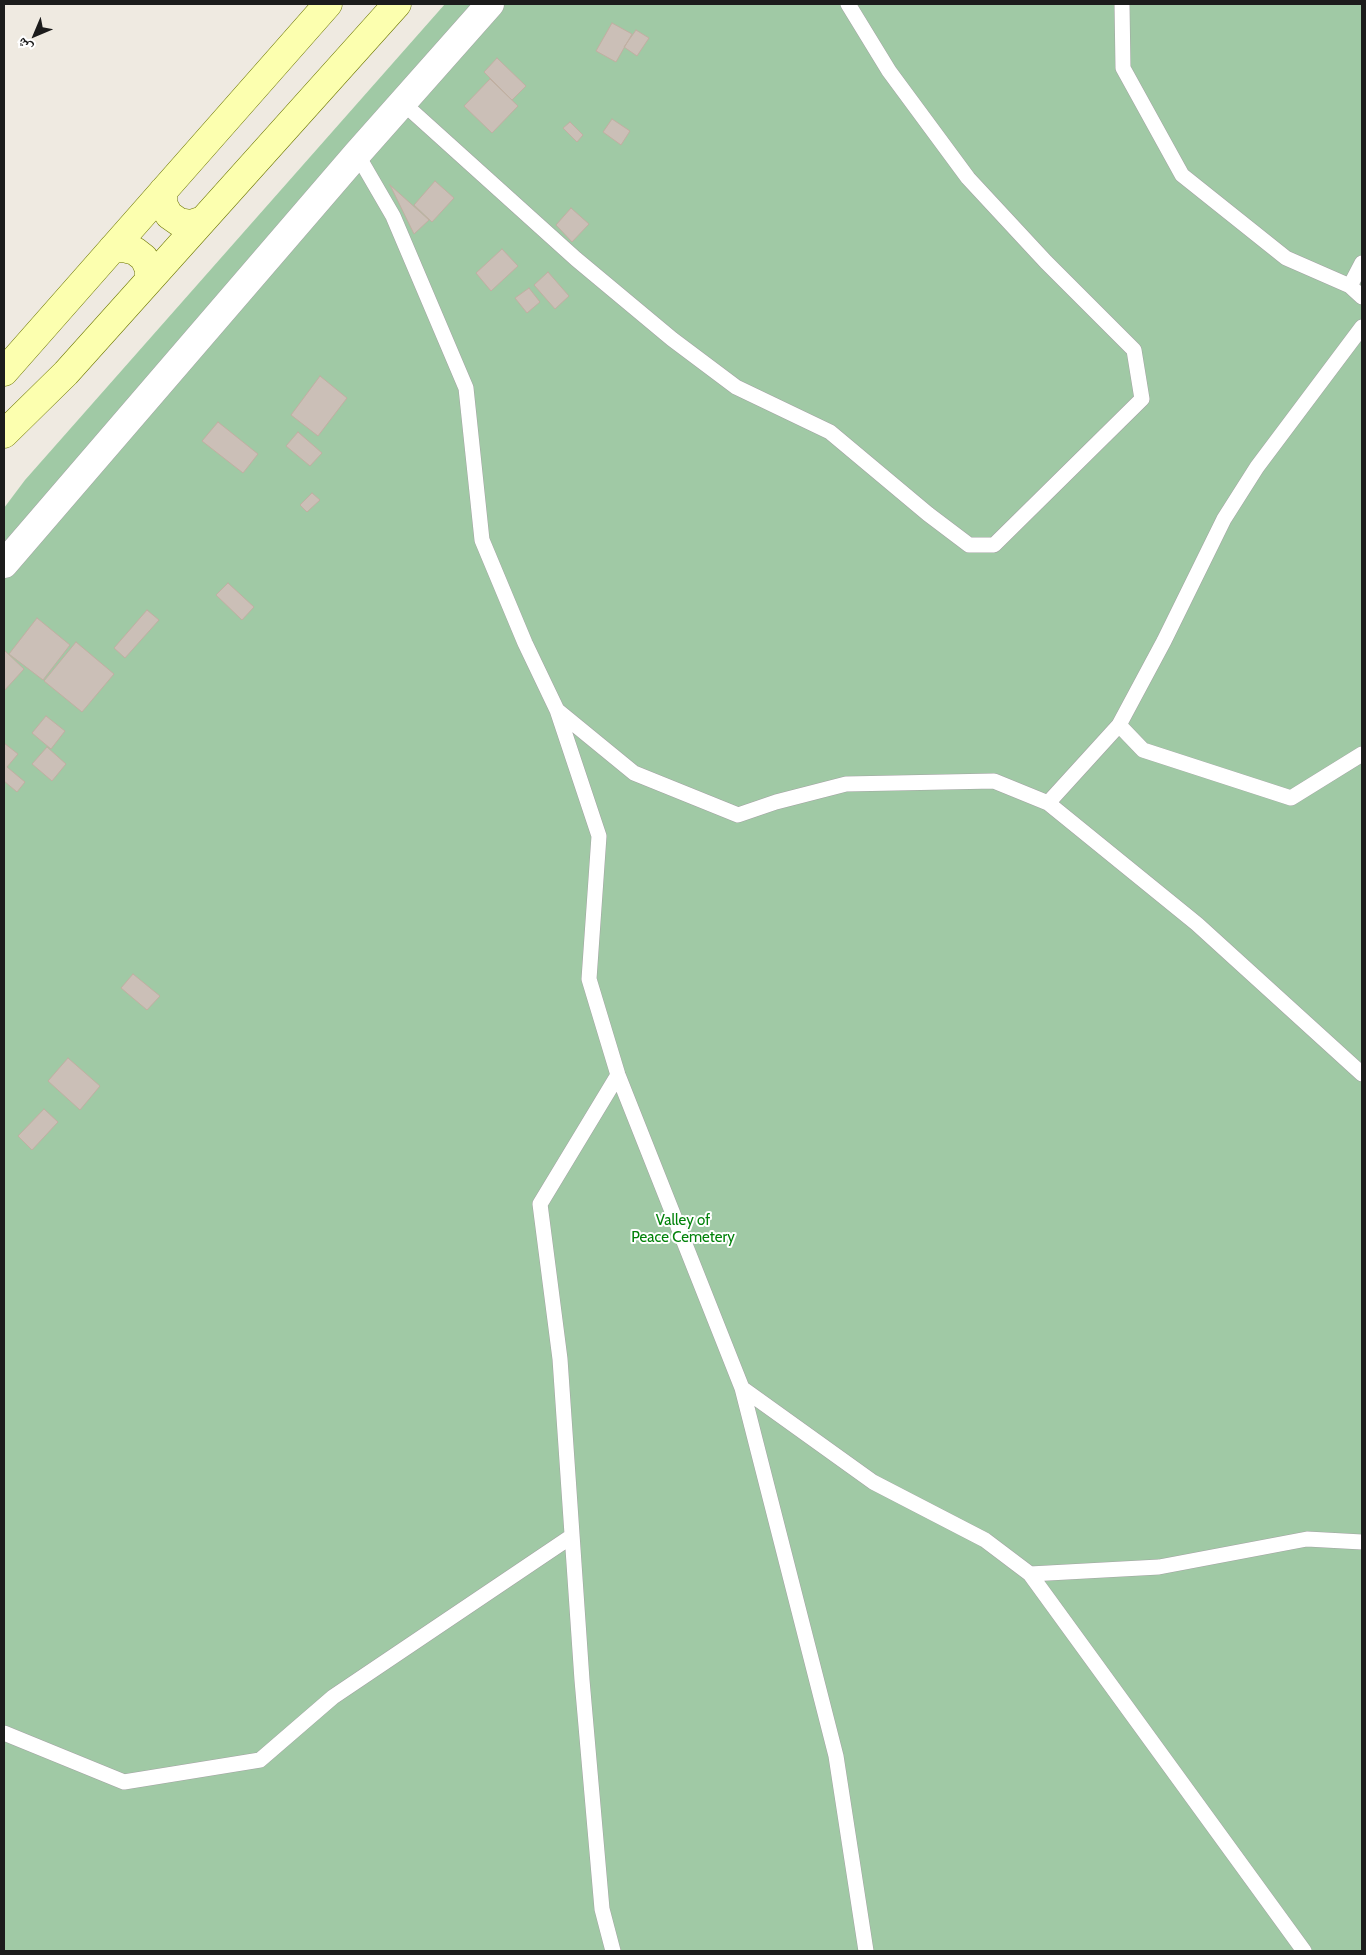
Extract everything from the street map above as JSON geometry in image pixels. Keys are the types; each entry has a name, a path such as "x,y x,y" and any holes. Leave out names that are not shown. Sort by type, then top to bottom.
{"main road":[{"path":"4,372 328,4"},
{"path":"4,434 66,373 397,4"},
{"path":"164,191 163,204 169,215 179,222 191,224 203,220"},
{"path":"112,248 129,249 144,258 149,269 149,280"}],"street":[{"path":"4,564 357,154 490,4"}],"lane":[{"path":"402,103 576,259 672,339 736,387 830,432 968,545 994,544 1142,400 1134,350 1046,262 968,178 889,71 848,4"},
{"path":"1122,4 1123,68 1182,175 1286,258 1350,286 1362,297"},
{"path":"357,154 393,216 466,388 482,540 525,643 557,710 599,836 589,979 618,1075 742,1388 836,1756 866,1951"},
{"path":"1350,286 1362,264"},
{"path":"1048,803 1119,725 1164,641 1224,519 1257,467 1362,327"},
{"path":"557,710 634,773 738,815 776,802 846,784 994,781 1048,803 1197,924 1362,1074"},
{"path":"1119,725 1143,750 1292,798 1362,754"},
{"path":"613,1951 602,1909 582,1680 560,1359 540,1204 618,1075"},
{"path":"742,1388 873,1482 985,1540 1030,1574 1304,1951"},
{"path":"4,1734 124,1782 260,1760 333,1698 572,1536"},
{"path":"1030,1574 1159,1567 1307,1539 1362,1542"}],"green space":[{"name":"Valley of Peace Cemetery","path":"445,4 1362,4 1362,1951 4,1951 4,508 25,480"}],"building":[{"path":"612,23 632,34 616,62 596,51"},
{"path":"636,30 649,38 637,56 624,47"},
{"path":"497,58 526,86 512,100 484,72"},
{"path":"490,79 518,106 492,133 464,106"},
{"path":"612,119 630,131 621,145 603,132"},
{"path":"570,122 583,135 577,142 563,128"},
{"path":"435,181 454,198 432,222 414,205"},
{"path":"390,185 429,220 414,234"},
{"path":"571,208 589,224 572,242 556,225"},
{"path":"502,249 518,266 491,291 476,273"},
{"path":"548,272 569,296 555,309 534,285"},
{"path":"529,288 540,302 527,313 515,298"},
{"path":"320,376 347,398 318,436 291,415"},
{"path":"218,422 258,454 243,473 202,441"},
{"path":"298,432 322,453 310,466 286,446"},
{"path":"312,493 320,500 307,512 300,505"},
{"path":"228,583 254,607 242,620 216,595"},
{"path":"147,610 159,620 125,658 114,648"},
{"path":"37,618 70,645 43,680 9,654"},
{"path":"76,642 114,674 82,712 44,681"},
{"path":"4,650 24,669 4,691"},
{"path":"46,716 65,731 51,749 32,733"},
{"path":"4,743 18,754 7,767 25,782 17,792 4,781"},
{"path":"47,747 66,764 52,781 32,764"},
{"path":"133,974 160,996 147,1010 121,988"},
{"path":"68,1058 100,1086 80,1110 48,1081"},
{"path":"44,1109 58,1122 32,1150 18,1136"}]}
